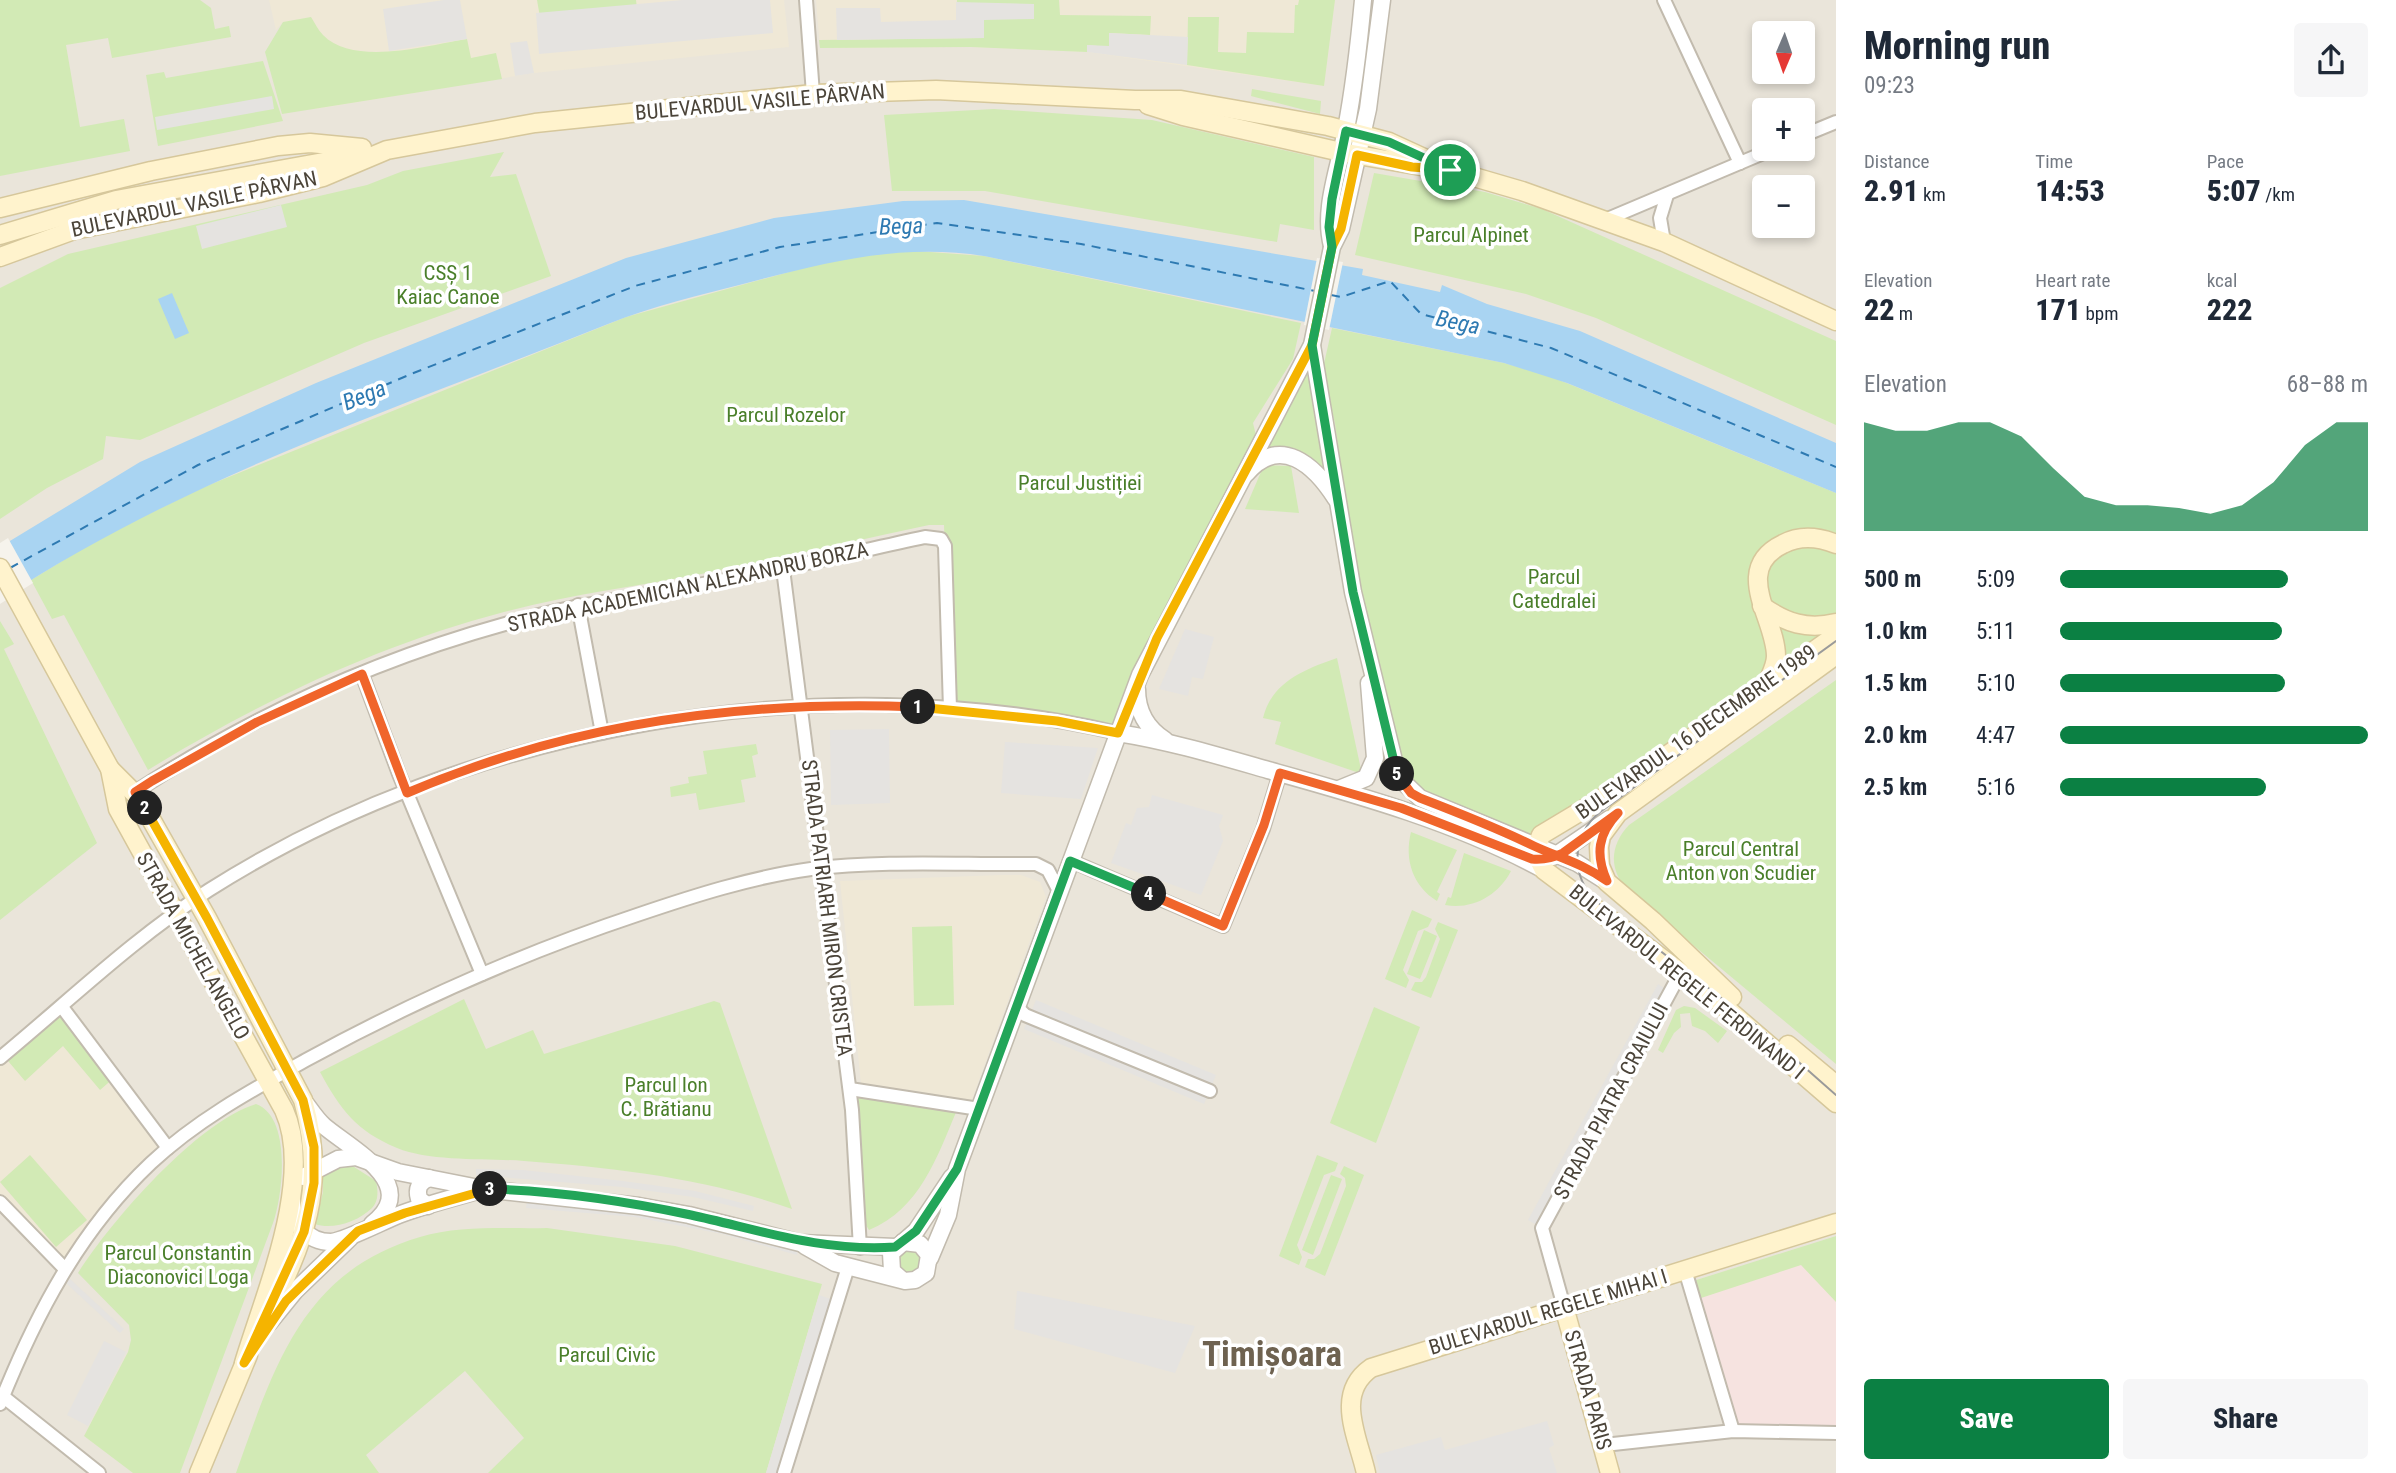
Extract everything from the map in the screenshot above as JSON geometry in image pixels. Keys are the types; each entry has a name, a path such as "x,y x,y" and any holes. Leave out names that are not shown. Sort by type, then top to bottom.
{"main road":[{"name":"BULEVARDUL VASILE PÂRVAN","path":"0,257 74,230 259,193 323,177 387,150 535,123 813,94 936,90 1181,100 1266,113 1389,142 1450,170"},
{"name":"BULEVARDUL VASILE PÂRVAN","path":"1135,100 1182,116 1349,154 1412,167 1450,170"},
{"name":"BULEVARDUL VASILE PÂRVAN","path":"0,208 150,172 278,146 310,143 387,150"},
{"path":"0,235 116,200 387,150"},
{"path":"1450,170 1522,191 1664,242 1836,321"},
{"path":"1768,682 1776,656 1757,584 1759,571 1774,549 1800,539 1836,544"},
{"name":"STRADA MICHELANGELO","path":"0,568 110,769 118,809 286,1114 293,1135 295,1168 292,1198 244,1363"},
{"path":"1762,606 1776,616 1806,627 1836,624"},
{"name":"BULEVARDUL 16 DECEMBRIE 1989","path":"1539,859 1541,835 1631,781 1836,635"},
{"name":"BULEVARDUL 16 DECEMBRIE 1989","path":"1618,813 1836,656"},
{"name":"STRADA MICHELANGELO","path":"110,769 135,792 197,899 303,1100 314,1147 315,1170"},
{"path":"1607,881 1600,866 1599,847 1601,836 1618,813"},
{"name":"BULEVARDUL REGELE FERDINAND I","path":"1539,859 1681,972 1836,1103"},
{"name":"BULEVARDUL REGELE FERDINAND I","path":"1607,881 1653,921 1715,983 1836,1085"},
{"path":"199,1473 244,1363 304,1232 310,1213 315,1170"},
{"name":"BULEVARDUL REGELE MIHAI I","path":"1366,1473 1350,1402 1353,1388 1364,1373 1381,1364 1836,1223"},
{"name":"STRADA PARIS","path":"1564,1307 1610,1473"}],"street":[{"path":"806,0 813,94"},
{"path":"1354,133 1363,0"},
{"path":"800,1243 848,1267 901,1279 921,1278 929,1266 948,1215 957,1169 1018,1013 1059,891 1142,669 1312,345 1332,247 1329,227 1332,199 1349,154 1382,0"},
{"path":"1664,0 1740,163"},
{"path":"1815,131 1836,122"},
{"path":"1605,220 1752,158"},
{"path":"1664,242 1660,218 1667,195"},
{"name":"BULEVARDUL REGELE FERDINAND I","path":"1312,345 1337,501 1371,676 1377,686 1395,769 1405,786 1420,798 1514,835 1539,859 1559,855 1607,881"},
{"path":"1239,485 1250,469 1261,461 1276,456 1292,457 1314,468 1337,501"},
{"name":"STRADA ACADEMICIAN ALEXANDRU BORZA","path":"135,792 257,722 362,674 505,624 578,606 783,569 925,537 941,540 946,554 950,709"},
{"name":"STRADA PATRIARH MIRON CRISTEA","path":"783,569 850,1089 859,1185 860,1248"},
{"path":"578,606 602,733"},
{"path":"1142,669 1137,692 1142,716 1155,733 1177,745"},
{"path":"362,674 407,793 482,974"},
{"path":"1339,789 1366,778 1375,758 1367,688 1371,676"},
{"path":"0,1058 175,914 314,831 492,762 602,733 712,713 802,707 950,709 1057,721 1177,745 1339,789 1401,808 1516,855 1539,859"},
{"path":"1070,861 1223,926 1264,825 1280,773"},
{"name":"BULEVARDUL 16 DECEMBRIE 1989","path":"1559,855 1618,813"},
{"path":"1514,835 1529,835 1553,827"},
{"path":"99,1473 86,1469 1,1398 40,1313 65,1269 106,1211 169,1148 228,1104 286,1071 482,974 671,903 754,880 821,869 1035,864 1048,870 1059,891"},
{"name":"STRADA PIATRA CRAIULUI","path":"1564,1307 1542,1230 1681,972"},
{"path":"62,1007 169,1148"},
{"path":"1018,1013 1210,1091"},
{"path":"850,1089 979,1109"},
{"path":"244,1363 286,1301 358,1231 378,1220 388,1202 386,1179 373,1164 322,1124 303,1100"},
{"path":"484,1189 428,1206 330,1242 317,1240 304,1232 294,1216 292,1198 302,1178 349,1157 484,1189 553,1194 651,1208 800,1243 860,1248 920,1244 930,1258"},
{"path":"901,1279 890,1265 899,1245 925,1219 957,1169"},
{"path":"428,1206 419,1199 418,1190 421,1182 429,1178"},
{"path":"0,1202 65,1269"},
{"path":"784,1473 848,1267"},
{"path":"1685,1270 1733,1431"},
{"path":"1604,1445 1733,1431 1836,1433"}],"shaded area":[{"path":"0,0 1836,0 1836,1473 0,1473"},
{"path":"269,0 784,0 789,47 534,73 316,109 283,22 276,30"},
{"path":"460,0 467,39 389,51 383,9"},
{"path":"683,0 770,0 773,33 539,54 536,13"},
{"path":"816,0 1335,0 1324,86 1087,52 971,47 820,48"},
{"path":"956,2 1034,4 1034,19 984,20 984,38 837,40 836,8 880,8 881,22 956,20"},
{"path":"1109,33 1188,37 1187,65 1087,52 1087,45 1109,46"},
{"path":"527,41 534,73 515,76 510,43"},
{"path":"272,96 274,109 157,130 155,117"},
{"path":"281,205 287,227 202,249 196,226"},
{"path":"1185,629 1214,637 1203,679 1192,677 1188,696 1159,689"},
{"path":"889,729 890,803 831,805 830,730"},
{"path":"1005,742 1098,748 1081,799 1001,793"},
{"path":"1152,795 1223,815 1219,826 1223,841 1201,895 1111,863 1126,823 1131,825 1137,808 1149,807"},
{"path":"1021,875 1040,882 1046,897 971,1102 861,1084 840,881"},
{"path":"1658,984 1676,996 1543,1238 1542,1228 1528,1220"},
{"path":"1036,1000 1216,1075 1204,1104 1024,1029"},
{"path":"62,1007 168,1148 65,1269 0,1202 0,1058"},
{"path":"476,1169 523,1170 623,1181 695,1191 754,1206 753,1211 693,1197 622,1187 476,1175"},
{"path":"527,1201 582,1204 688,1221 798,1250 797,1255 722,1234 635,1217 526,1208"},
{"path":"1836,1236 1836,1431 1737,1428 1690,1282"},
{"path":"70,1279 124,1329 120,1333 66,1283"},
{"path":"1017,1291 1195,1326 1175,1373 1014,1329"},
{"path":"819,1295 831,1299 780,1473 766,1473"},
{"path":"104,1341 126,1352 88,1426 67,1415"},
{"path":"1547,1421 1554,1445 1549,1448 1557,1473 1380,1473 1376,1455 1441,1437 1445,1450"}],"green space":[{"path":"0,0 200,0 211,8 215,29 229,26 231,37 112,58 108,38 66,45 80,127 124,119 130,151 0,176"},
{"path":"537,0 636,0 637,8 541,23"},
{"path":"957,0 1059,0 1060,15 1151,16 1150,35 1109,33 1109,47 1087,45 1087,52 971,47 820,48 819,40 983,38 956,20"},
{"path":"1299,0 1335,0 1324,86 1187,65 1188,17 1219,17 1218,52 1246,53 1247,32 1294,33 1295,5 1298,5"},
{"path":"311,17 323,35 337,45 353,50 372,52 413,49 467,39 471,58 496,53 502,79 282,114 265,52 283,22"},
{"path":"263,61 283,121 158,146 146,75 164,72 166,78"},
{"path":"1252,89 1321,101 1320,114 1251,96"},
{"path":"994,109 1152,120 1314,157 1314,230 1280,224 1277,242 985,191 892,191 884,115"},
{"name":"CSȘ 1 Kaiac Canoe","path":"504,152 490,177 516,174 551,276 364,343 140,440 106,436 103,459 47,488 0,519 0,288 68,254 367,185 403,171"},
{"name":"Parcul Alpinet","path":"1374,173 1485,192 1542,209 1836,341 1836,425 1596,318 1526,294 1355,255"},
{"name":"Parcul Rozelor","path":"903,250 984,256 1301,323 1293,359 1253,423 1258,444 1119,729 950,709 944,525 929,525 676,579 554,600 457,625 320,678 233,721 148,770 64,615 52,619 31,580 103,536 204,487 626,317 825,262"},
{"name":"Parcul Catedralei","path":"1332,328 1504,363 1547,375 1836,493 1836,620 1756,690 1534,834 1524,835 1405,785 1379,745 1335,424 1323,368"},
{"path":"1308,363 1325,473 1312,458 1300,451 1266,450"},
{"path":"1264,465 1291,466 1299,513 1245,509"},
{"path":"0,621 14,644 4,649 97,843 0,920"},
{"path":"1337,658 1362,774 1275,744 1281,722 1263,718 1267,705 1282,686 1302,672"},
{"name":"Parcul Central Anton von Scudier","path":"1836,680 1836,1064 1628,891 1617,875 1614,858 1618,841 1629,825"},
{"path":"756,744 758,754 752,756 756,777 741,780 745,802 699,810 696,793 671,797 670,787 689,783 688,777 707,774 703,751"},
{"path":"1411,832 1457,850 1437,892 1440,894 1437,901 1422,888 1412,871 1409,852"},
{"path":"1464,853 1511,871 1499,888 1483,899 1465,905 1445,905 1448,897 1451,898"},
{"path":"1412,910 1432,919 1428,927 1418,931 1403,970 1409,980 1406,988 1385,979"},
{"path":"1438,922 1458,930 1431,998 1411,990 1415,982 1422,982 1426,977 1440,939 1435,929"},
{"path":"952,926 954,1005 914,1006 912,927"},
{"path":"1424,930 1437,936 1420,979 1407,974"},
{"name":"Parcul Ion C. Brătianu","path":"464,999 486,1049 533,1030 544,1054 714,1001 720,1003 792,1209 726,1189 626,1171 524,1161 426,1156 397,1148 370,1134 342,1108 320,1072"},
{"path":"1684,1006 1695,1008 1727,1031 1718,1043 1705,1031 1692,1026 1690,1013 1680,1014 1681,1027 1674,1033 1663,1053 1658,1050 1676,1010"},
{"path":"62,1007 115,1077 100,1090 63,1046 25,1081 3,1055"},
{"path":"1374,1007 1420,1027 1376,1143 1330,1123"},
{"path":"854,1095 957,1110 934,1163 914,1195 887,1221 869,1230 864,1222"},
{"name":"Parcul Constantin Diaconovici Loga","path":"256,1104 267,1112 275,1124 280,1140 282,1176 273,1223 180,1473 133,1473 84,1436 128,1352 131,1340 129,1325 78,1273 133,1201 182,1152 233,1114"},
{"path":"30,1155 87,1220 56,1247 0,1182"},
{"path":"1317,1155 1338,1163 1335,1171 1324,1175 1297,1245 1302,1257 1299,1265 1279,1256"},
{"path":"351,1165 376,1181 376,1202 366,1213 345,1224 315,1224 323,1192 323,1173"},
{"path":"1344,1166 1364,1175 1325,1276 1305,1267 1308,1259 1314,1259 1320,1254 1346,1186 1345,1178 1340,1174"},
{"path":"1331,1175 1342,1179 1313,1255 1302,1250"},
{"name":"Parcul Civic","path":"483,1228 547,1228 675,1246 822,1284 766,1473 488,1473 524,1438 465,1371 366,1455 379,1473 236,1473 280,1361 298,1329 320,1299 346,1274 379,1253 435,1233"},
{"path":"1836,1236 1836,1302 1801,1265 1698,1299 1693,1281"},
{"path":"905,1251 913,1251 920,1258 920,1266 913,1273 905,1273 898,1266 898,1258"}],"water":[{"name":"Bega","path":"964,200 1363,269 1362,275 1440,292 1442,285 1487,304 1580,331 1836,443 1836,493 1567,383 1504,363 984,256 894,253 777,275 677,301 608,324 374,415 220,481 71,556 0,600 0,547 140,462 316,383 626,258 774,218 903,201"},
{"path":"172,293 189,333 175,339 158,299"}],"pier":[{"path":"1317,258 1343,262 1329,330 1304,325"},
{"path":"8,538 33,583 0,604 0,543"}],"ferry route":[{"path":"10,568 198,465 411,374 635,286 780,247 937,223 1081,244 1315,291"},
{"path":"1331,295 1341,297 1390,281 1421,314 1551,348 1836,467"}],"tram line":[{"path":"1836,641 1600,812 1583,833 1578,856 1582,880 1597,902 1760,1028 1836,1095"}],"district":[{"name":"Timișoara","path":"1272,1354"}],"route":[{"path":"1450,170 1389,142 1346,131 1332,199 1329,227 1332,247 1312,345 1353,592 1371,676 1377,686 1395,769 1411,793 1514,835 1536,847 1559,855 1577,863 1607,881 1600,866 1599,847 1608,823 1618,813 1563,853 1559,855 1555,857 1551,858 1532,859 1401,808 1280,773 1264,825 1223,926 1070,861 957,1169 916,1231 895,1247 873,1249 800,1243 689,1215 639,1206 553,1194 484,1189 405,1213 358,1231 286,1301 270,1320 244,1363 304,1232 314,1183 314,1147 303,1100 207,918 135,792 210,746 362,674 407,793 492,762 564,741 633,726 747,709 919,707 1057,721 1118,733 1157,638 1312,345 1332,247 1341,229 1357,155 1412,167 1450,170"}],"park label":[{"name":"Parcul Justiției","path":"1080,483"}]}
